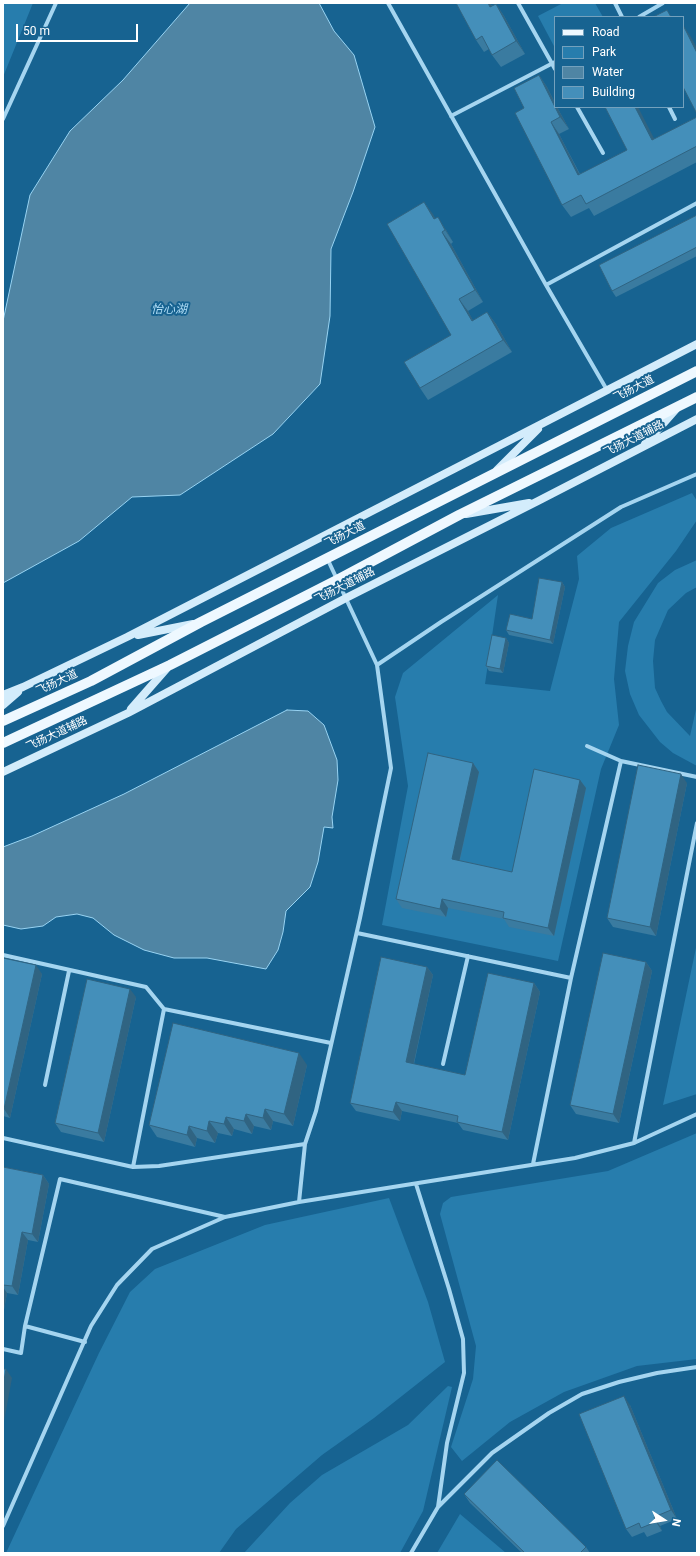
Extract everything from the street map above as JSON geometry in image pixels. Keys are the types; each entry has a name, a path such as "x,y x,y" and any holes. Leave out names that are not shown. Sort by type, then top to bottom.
{"main road":[{"name":"飞扬大道","path":"3,721 91,681 327,558 697,371"},
{"path":"3,743 170,665 337,580 459,515 697,397"}],"street":[{"path":"3,119 56,3"},
{"path":"388,3 546,285 608,390"},
{"path":"450,116 554,63 518,3"},
{"path":"615,3 622,16"},
{"path":"641,16 663,3"},
{"path":"578,108 603,154"},
{"path":"670,108 675,119"},
{"path":"546,285 697,203"},
{"path":"3,695 23,687 127,637 697,344"},
{"path":"642,447 678,407"},
{"name":"飞扬大道辅路","path":"3,772 128,712 346,598 697,419"},
{"path":"493,474 544,422"},
{"path":"377,665 621,507 697,474"},
{"path":"459,515 538,501"},
{"path":"299,1202 305,1144 316,1111 392,768 377,665 327,558"},
{"path":"127,637 202,622"},
{"path":"128,712 170,665"},
{"path":"3,705 23,687"},
{"path":"588,746 621,762 697,777"},
{"path":"533,1164 571,978 621,762"},
{"path":"634,1143 697,823"},
{"path":"356,933 571,978"},
{"path":"3,955 69,971 146,987 164,1009 331,1043"},
{"path":"443,1064 468,956"},
{"path":"45,1085 69,971"},
{"path":"133,1167 164,1009"},
{"path":"3,1526 91,1326 116,1285 152,1249 225,1217 299,1202 576,1158 634,1143 697,1114"},
{"path":"3,1138 133,1167 159,1166 305,1144"},
{"path":"3,1349 20,1353 60,1179 225,1217"},
{"path":"416,1184 463,1339 464,1372 447,1443 438,1507"},
{"path":"25,1326 85,1342"},
{"path":"412,1553 438,1507 492,1453 549,1413 582,1394 635,1378 697,1367"}],"green space":[{"path":"3,3 33,3 3,77"},
{"path":"563,3 595,3 602,16 554,16 554,46 538,16"},
{"path":"692,493 697,501 697,520 676,551 619,622 614,679 619,725 601,769 558,961 382,925 408,786 395,697 403,673 498,595 485,684 550,691 579,579 577,556 611,528"},
{"path":"697,560 697,587 686,593 668,610 655,640 653,661 655,688 661,701 667,712 690,736 697,705 697,766 673,753 660,742 639,715 630,694 625,671 628,646 634,622 658,583 675,570"},
{"path":"697,943 697,1094 663,1105"},
{"path":"697,1133 697,1359 637,1366 564,1392 510,1422 462,1461 451,1447 473,1379 476,1346 440,1214 443,1203 451,1197 608,1171"},
{"path":"389,1198 428,1302 445,1362 374,1418 322,1455 236,1529 219,1553 6,1553 99,1353 130,1292 155,1269 265,1225"},
{"path":"448,1386 452,1387 423,1511 400,1553 244,1553 290,1503 322,1475 408,1425"},
{"path":"460,1514 506,1553 437,1553"}],"water":[{"name":"怡心湖","path":"190,3 319,3 334,31 354,55 375,127 353,192 331,249 330,316 320,384 273,434 180,495 132,497 79,541 3,583 3,321 30,195 70,131 123,80"},
{"path":"287,710 308,711 324,725 337,760 338,780 332,817 333,828 324,827 318,862 310,887 286,911 283,932 278,950 266,969 207,958 174,958 144,950 114,935 93,918 77,914 56,917 43,926 21,929 3,925 3,847 32,836 124,794"}],"building":[{"path":"456,3 488,3 490,7 496,4 516,41 492,55 482,36 476,40"},
{"path":"667,10 670,16 655,16"},
{"path":"684,27 697,53 697,114 684,89"},
{"path":"539,75 554,105 554,108 556,108 560,117 551,122 578,175 627,150 606,108 636,108 652,140 697,117 697,146 586,204 581,195 562,205 515,113 524,108 514,88"},
{"path":"424,202 434,219 438,217 445,230 442,232 475,290 459,299 472,321 487,312 503,340 420,388 404,362 451,335 387,224"},
{"path":"697,215 697,247 612,291 599,265"},
{"path":"539,578 562,582 550,640 506,630 510,614 532,619"},
{"path":"492,635 506,638 500,669 486,666"},
{"path":"428,753 473,763 452,859 512,872 534,769 580,780 548,928 503,918 504,912 442,899 440,909 396,899"},
{"path":"638,765 681,774 650,927 607,918"},
{"path":"603,953 646,962 613,1114 570,1105"},
{"path":"381,957 427,967 406,1062 465,1075 488,973 534,983 502,1132 457,1122 458,1116 396,1102 393,1112 350,1103"},
{"path":"3,958 36,965 4,1109 3,1109"},
{"path":"87,979 130,989 98,1133 55,1123"},
{"path":"173,1023 299,1053 284,1114 265,1109 263,1118 246,1114 244,1121 226,1117 224,1124 209,1121 207,1131 189,1126 187,1135 149,1125"},
{"path":"3,1167 43,1175 32,1234 22,1232 12,1286 3,1285"},
{"path":"3,1369 6,1369 3,1386"},
{"path":"624,1396 671,1510 654,1517 656,1522 641,1528 639,1523 626,1529 579,1414"},
{"path":"497,1460 586,1547 580,1553 525,1553 464,1494"}]}
